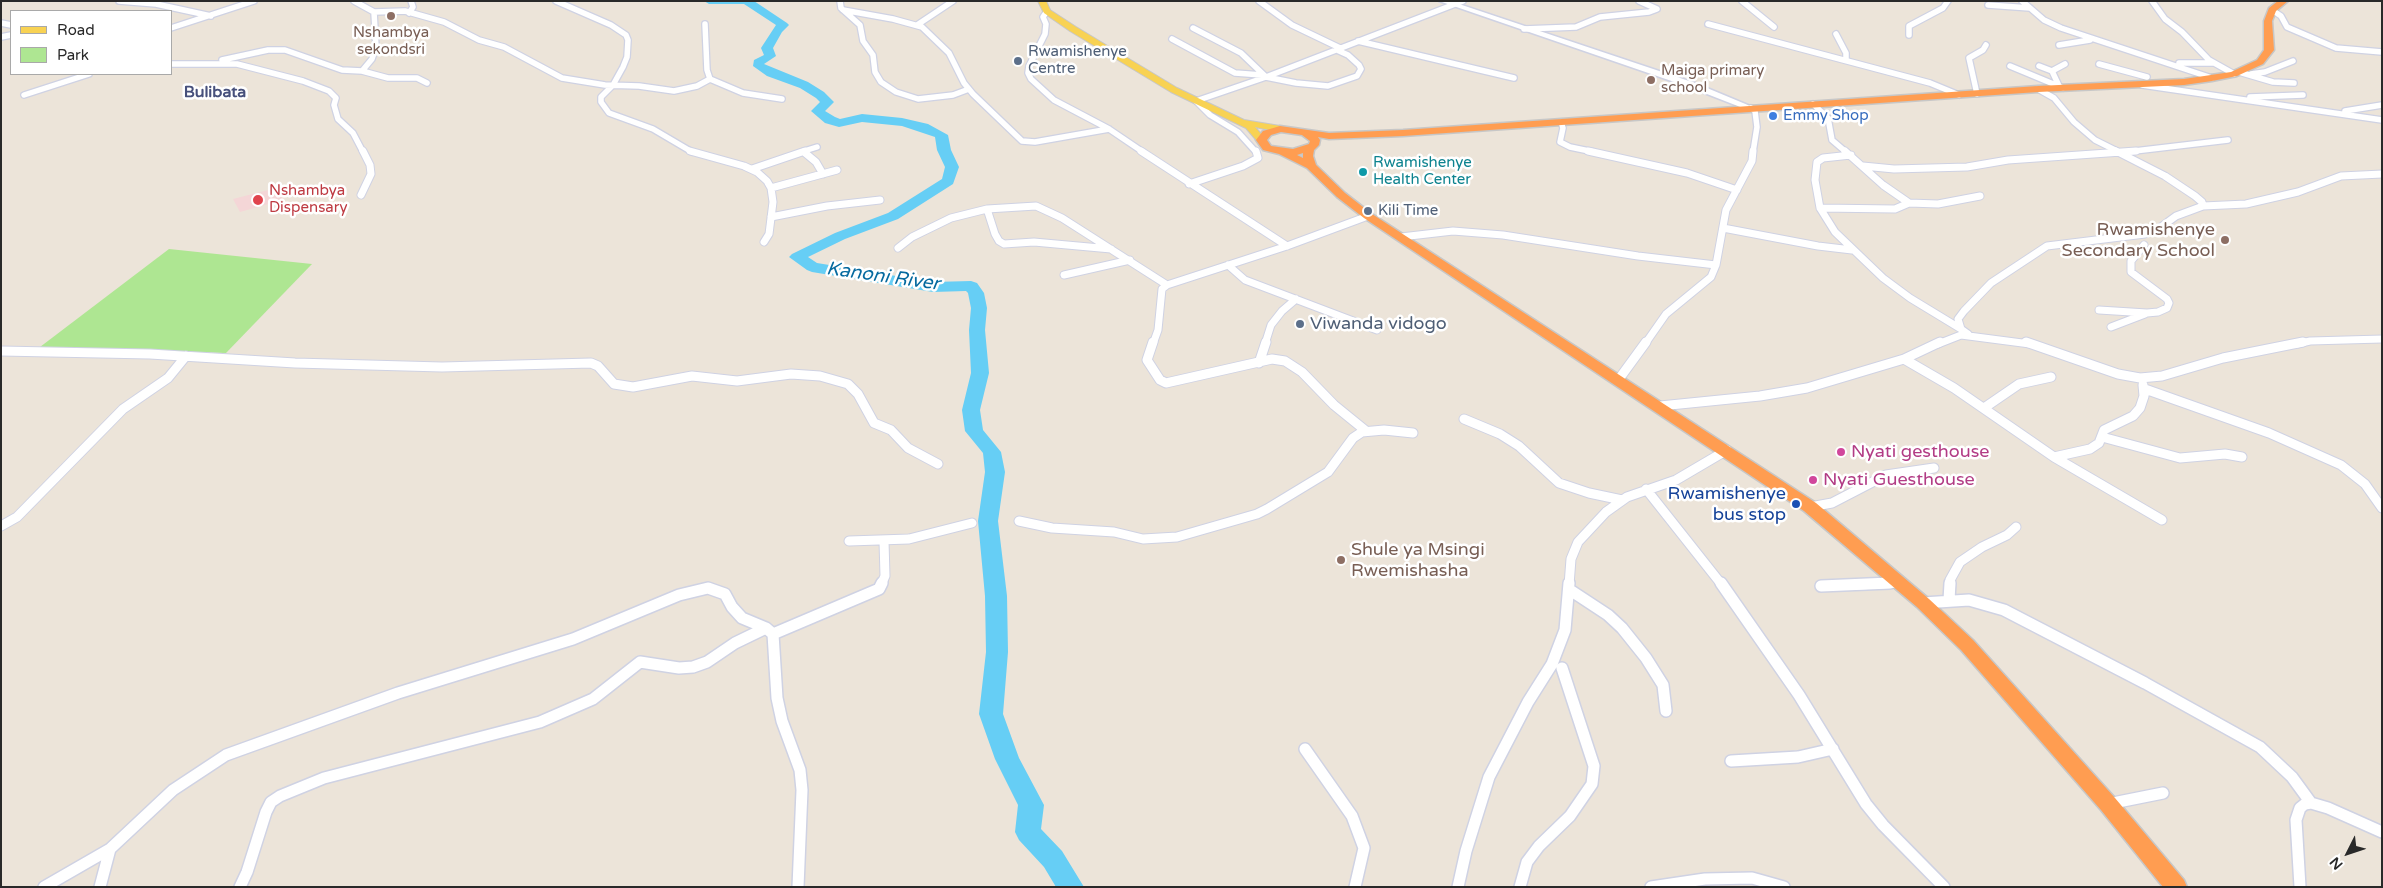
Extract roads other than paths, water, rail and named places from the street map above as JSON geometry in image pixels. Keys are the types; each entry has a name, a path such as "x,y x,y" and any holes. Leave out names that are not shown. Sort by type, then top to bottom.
{"highway":[{"path":"2176,887 2108,804 1967,645 1923,603 1810,507 1727,450 1368,216 1311,166 1283,152 1267,148 1261,140 1267,133 1280,129 1329,136 1561,122 2061,87 2132,84 2151,80 2184,82 2240,74 2260,62 2269,50 2268,21 2272,10 2284,1"},
{"path":"1305,132 1315,140 1308,156 1311,166"},
{"path":"1283,152 1312,147 1346,135"}],"main road":[{"path":"1042,1 1047,11 1174,90 1254,129 1261,140"},
{"path":"1236,119 1280,129"}],"street":[{"path":"119,1 156,4 212,16"},
{"path":"172,28 254,1"},
{"path":"354,1 374,12 409,12 444,22 479,40 504,47 555,75 570,80 680,91 703,84 710,79"},
{"path":"409,12 413,7 410,1"},
{"path":"556,1 611,25 626,35 628,40 627,57 613,84 601,97 601,102 609,113 653,129 695,154 752,169 772,188 769,234 764,242"},
{"path":"840,1 843,10 860,25 863,41 872,55 880,82 896,92 918,100 953,95 969,90"},
{"path":"916,24 953,1"},
{"path":"1172,39 1204,54 1235,73 1264,76 1315,86 1328,86 1354,79 1361,69 1354,60 1339,49 1292,25 1259,1"},
{"path":"1442,1 1451,6 1692,85 1755,110 1757,127 1752,161 1726,210 1716,266 1705,284 1666,314 1619,379"},
{"path":"1189,184 1243,166 1258,158 1256,151 1238,132 1210,115 1196,101 1463,1"},
{"path":"1524,29 1576,26 1600,17 1656,10 1653,6 1639,1"},
{"path":"1742,1 1774,27"},
{"path":"1909,35 1909,26 1943,8 1948,1"},
{"path":"2022,1 2052,23 2098,41 2212,78"},
{"path":"2152,1 2165,19 2213,63 2240,74 2273,82 2294,83"},
{"path":"1988,5 2030,8"},
{"path":"843,10 916,24 932,34 949,53 969,90 1014,136 1022,141 1035,142 1109,129"},
{"path":"2272,10 2281,16 2287,27 2336,48 2382,52"},
{"path":"1047,11 1043,17 1046,24 1045,34 1031,60 1028,73 1054,100 1109,129 1189,184 1287,246"},
{"path":"362,71 372,59 376,47 374,12"},
{"path":"705,24 707,70 710,79 743,93 782,99"},
{"path":"1708,24 1930,82 1959,95"},
{"path":"1193,28 1241,53 1264,76"},
{"path":"1836,34 1846,53 1846,59"},
{"path":"2059,45 2070,45 2082,40 2098,41"},
{"path":"1358,41 1514,78"},
{"path":"1978,94 1970,58 1983,50 1986,45"},
{"path":"207,64 268,50 285,50 342,70 362,71 388,78 417,78 428,83"},
{"path":"2240,74 2265,72 2293,60"},
{"path":"2165,62 2213,63"},
{"path":"172,64 247,66 308,82 334,96 338,119 354,133 370,165 371,174 361,195"},
{"path":"2052,72 2066,64"},
{"path":"2099,64 2151,80"},
{"path":"2010,66 2061,87"},
{"path":"2039,66 2052,72 2061,87"},
{"path":"2141,72 2151,80"},
{"path":"24,94 86,75"},
{"path":"2132,84 2382,120"},
{"path":"2038,89 2058,102 2087,134 2166,176 2195,196 2202,202 2203,206"},
{"path":"2245,99 2263,95 2303,95"},
{"path":"1813,104 1828,118 1830,137 1882,185 1909,203"},
{"path":"2332,112 2382,105"},
{"path":"1561,122 1563,128 1560,142 1570,147 1687,173 1737,190"},
{"path":"1863,166 1901,169 1967,167 2008,160 2120,153 2228,140"},
{"path":"752,169 817,147"},
{"path":"804,152 816,162 823,174"},
{"path":"1851,155 1823,158 1818,161 1815,180 1820,208 1835,232 1870,268 1910,298 1965,332 2030,343 2118,374 2140,378 2162,376 2223,358 2310,342 2382,338"},
{"path":"772,188 837,170"},
{"path":"1965,332 1958,319 1991,283 2047,246 2145,234 2161,227 2176,216 2203,206 2246,204 2298,192 2341,176 2382,174"},
{"path":"1820,208 1888,209 1901,207 1909,203 1938,204 1980,196"},
{"path":"771,217 827,206 880,200"},
{"path":"898,248 912,237 936,224 987,209 1023,206 1043,208 1113,249 1167,285"},
{"path":"987,209 995,234 999,241 1004,244 1034,242 1071,247 1113,249"},
{"path":"1366,431 1337,408 1293,366 1279,359 1169,383 1161,382 1147,360 1158,330 1162,289 1167,285 1287,246 1368,216"},
{"path":"1723,228 1818,246 1852,250"},
{"path":"1401,237 1453,232 1503,234 1638,256 1716,266"},
{"path":"2099,310 2147,313 2158,312 2167,308 2169,303 2167,299 2132,272 2131,261 2144,245"},
{"path":"1064,275 1130,260"},
{"path":"1228,265 1245,280 1376,330"},
{"path":"1259,363 1271,325 1282,311 1296,299"},
{"path":"2111,327 2147,313"},
{"path":"1660,406 1795,391 1842,379 1904,359 1965,332"},
{"path":"1,351 186,356 295,363 442,367 591,363 598,366 614,384 633,387 692,376 737,381 792,374 820,376 848,384 858,394 874,423 890,430 908,448 938,464"},
{"path":"1,526 16,518 124,409 168,378 186,356"},
{"path":"1904,359 1984,408 2054,457 2162,520"},
{"path":"1984,408 2021,383 2051,377"},
{"path":"2054,457 2082,452 2099,443 2104,430 2133,416 2140,408 2145,389 2140,378"},
{"path":"2145,389 2280,437 2341,465 2365,484 2382,508"},
{"path":"1464,419 1500,434 1519,446 1559,483 1589,493 1622,500"},
{"path":"1018,521 1052,528 1114,532 1143,539 1177,538 1262,512 1328,472 1354,437 1366,431 1384,430 1412,433"},
{"path":"2102,437 2180,458 2225,454 2242,457"},
{"path":"1458,887 1482,796 1510,735 1552,664 1565,630 1570,590 1571,559 1578,542 1606,512 1622,500 1646,489 1676,480 1727,450"},
{"path":"1810,507 1832,503 1867,483 1886,476 1934,468"},
{"path":"1646,489 1734,602 1799,695 1866,804 1883,825 1944,887"},
{"path":"849,541 910,539 972,523"},
{"path":"1949,600 1950,580 1960,562 1982,547 2007,536 2016,527"},
{"path":"240,887 247,872 266,812 271,802 280,796 324,778 540,722 593,699 640,662 679,668 693,668 770,631 879,588 885,576 884,541"},
{"path":"1821,586 1900,583"},
{"path":"44,887 110,848 173,790 226,755 398,693 573,639 679,595 697,590 719,590 742,618 770,631"},
{"path":"1570,590 1608,615 1622,628 1646,658 1663,685 1666,711"},
{"path":"1923,603 1949,600 1978,602 2004,610 2260,746 2292,777 2311,803"},
{"path":"770,631 776,698 782,721 800,770 802,790 798,887"},
{"path":"1520,887 1527,862 1539,846 1570,816 1592,784 1594,766 1562,668"},
{"path":"1305,749 1352,816 1360,835 1364,848 1355,887"},
{"path":"1731,761 1798,757 1834,750"},
{"path":"2108,804 2163,793"},
{"path":"2300,887 2296,820 2300,808 2304,804 2311,803 2382,832"},
{"path":"100,887 110,848"},
{"path":"1651,887 1705,879 1752,878 1784,887"}],"waterway":[{"name":"Kanoni River","path":"709,1 746,1 783,25 777,30 767,48 770,56 758,62 759,66 771,73 804,85 820,95 828,102 817,111 830,120 839,123 862,118 902,122 923,127 941,135 944,150 952,167 948,181 893,216 840,236 797,257 812,267 933,287 971,286 976,293 979,308 977,330 980,373 971,410 974,431 992,452 995,472 988,521 996,596 997,652 991,714 1007,759 1031,805 1028,832 1053,859 1071,887"}],"place":[{"name":"Nshambya sekondsri","path":"391,16"},
{"name":"Rwamishenye Centre","path":"1018,61"},
{"name":"Maiga primary school","path":"1651,80"},
{"name":"Emmy Shop","path":"1773,116"},
{"name":"Rwamishenye Health Center","path":"1363,172"},
{"name":"Nshambya Dispensary","path":"258,200"},
{"name":"Kili Time","path":"1368,211"},
{"name":"Rwamishenye Secondary School","path":"2225,240"},
{"name":"Viwanda vidogo","path":"1300,324"},
{"name":"Nyati gesthouse","path":"1841,452"},
{"name":"Nyati Guesthouse","path":"1813,480"},
{"name":"Rwamishenye bus stop","path":"1796,504"},
{"name":"Shule ya Msingi Rwemishasha","path":"1341,560"}],"district":[{"name":"Bulibata","path":"215,93"}]}
